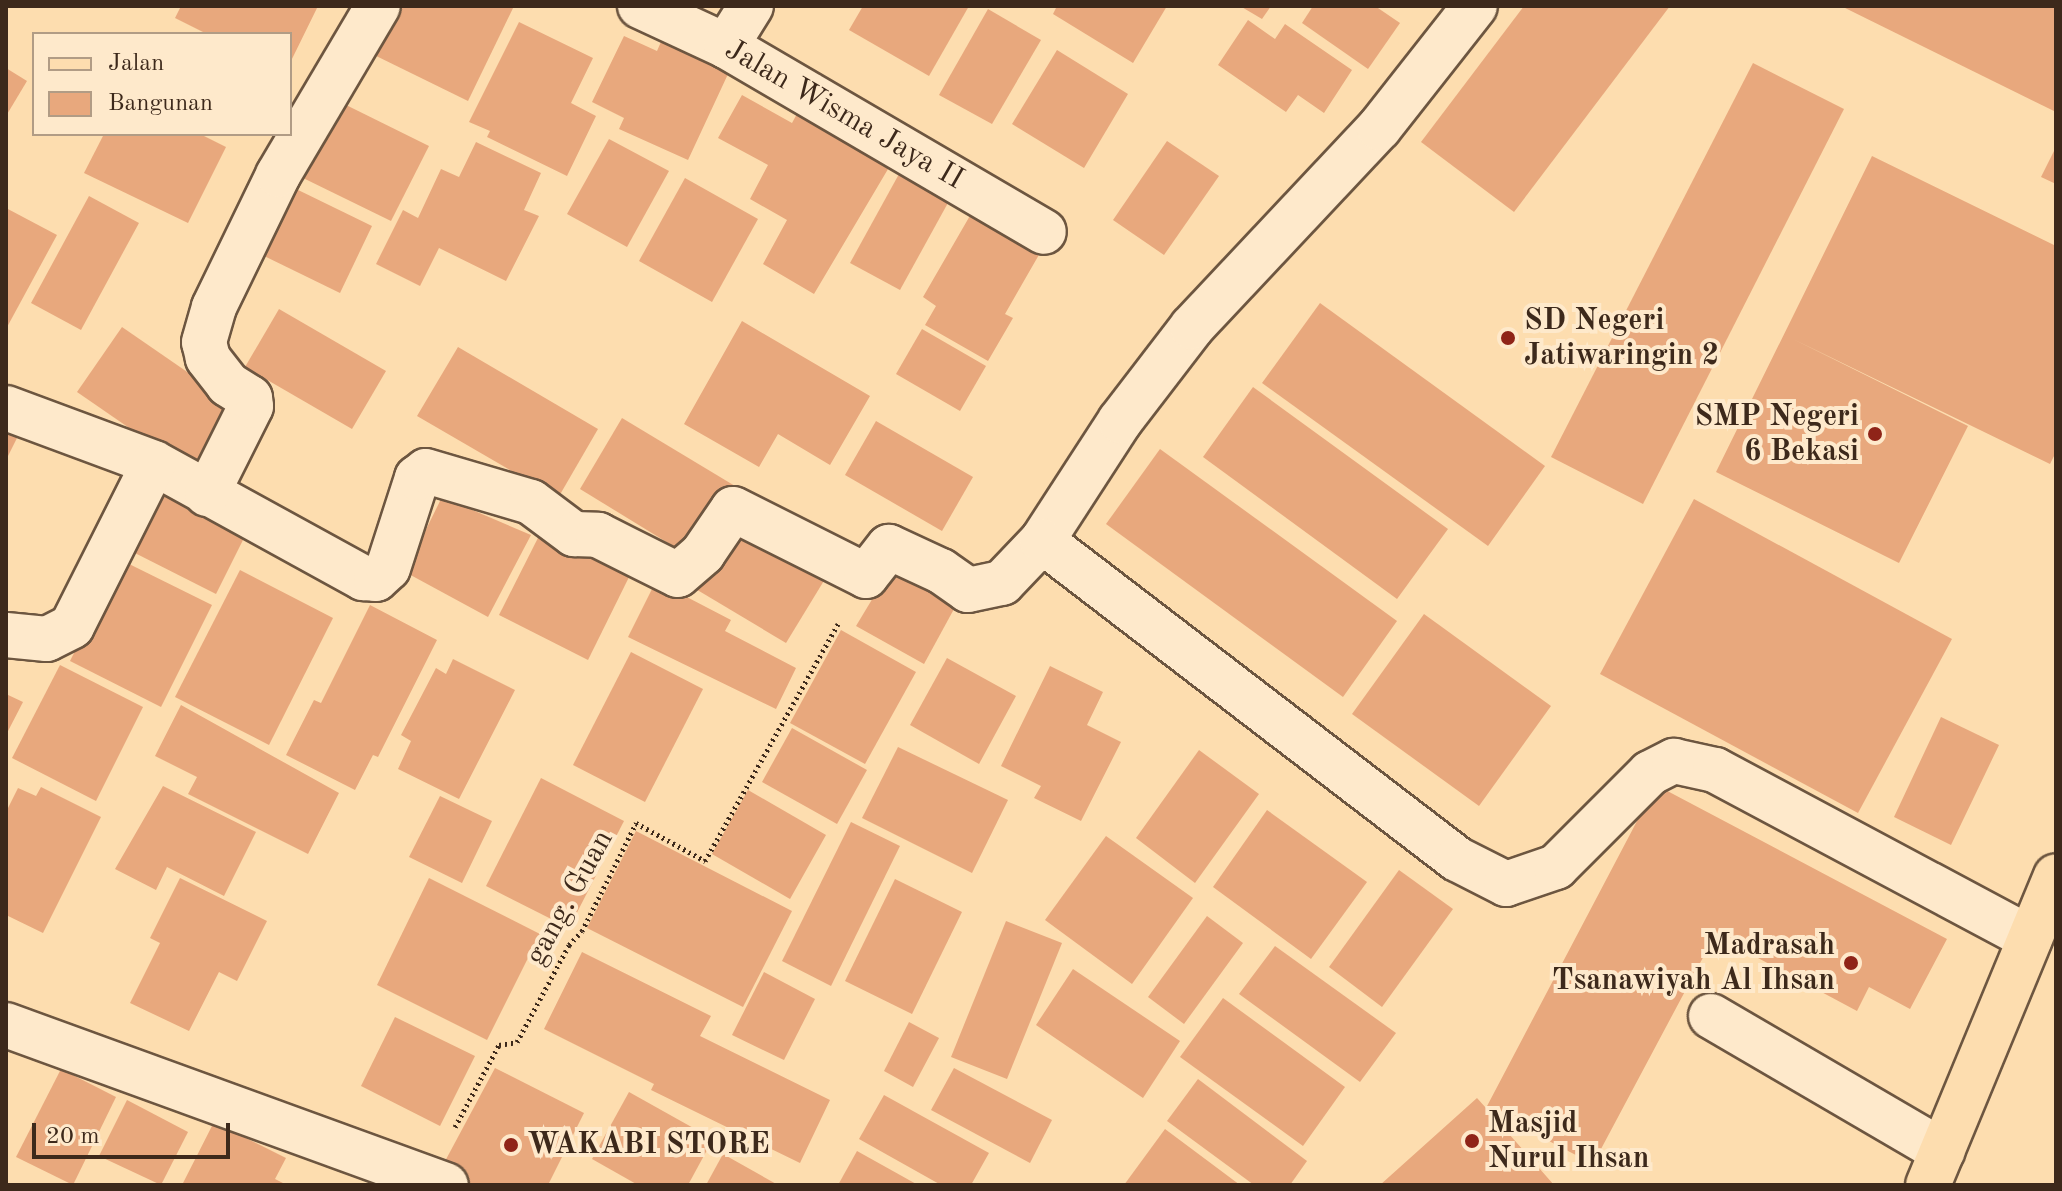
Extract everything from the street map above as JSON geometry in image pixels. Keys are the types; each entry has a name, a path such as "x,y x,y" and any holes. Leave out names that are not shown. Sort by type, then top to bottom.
{"main road":[{"path":"1935,1168 2056,876"}],"street":[{"path":"207,494 251,406 250,398 228,384 208,358 204,342 214,307 278,175 378,6"},
{"name":"Jalan Wisma Jaya II","path":"640,6 726,46 1044,232"},
{"path":"726,46 751,6"},
{"path":"6,408 154,463 363,578 376,579 388,568 417,478 426,471 531,502 574,534 598,535 678,575 703,553 733,509 866,576 889,547 941,571 968,590 1002,583 1042,541 1120,421 1192,327 1379,128 1475,6"},
{"path":"6,635 47,639 72,626 154,463"},
{"path":"1042,541 1457,859 1506,884 1556,867 1650,773 1674,761 1715,770 2030,938"},
{"path":"1711,1016 1935,1168"},
{"path":"6,1025 437,1181"}],"path":[{"name":"gang. Guan","path":"437,1181 499,1045 517,1042 569,945 582,931 636,823 705,861 837,624 849,622 866,576"}],"building":[{"path":"181,6 318,6 292,59 292,32 203,32 175,18"},
{"path":"392,6 514,6 468,101 364,50"},
{"path":"863,6 969,6 929,76 849,30"},
{"path":"1057,6 1167,6 1133,63 1053,14"},
{"path":"1240,6 1271,6 1262,19"},
{"path":"1313,6 1375,6 1400,23 1368,69 1302,23"},
{"path":"1524,6 1670,6 1514,212 1421,142"},
{"path":"1841,6 2056,6 2056,112"},
{"path":"988,9 1041,40 992,124 939,95"},
{"path":"1248,20 1275,39 1285,24 1352,70 1324,113 1298,95 1286,112 1218,65"},
{"path":"519,22 593,58 571,103 596,116 567,176 487,137 490,131 469,122"},
{"path":"667,28 735,59 688,160 619,129 624,118 592,102 624,36 657,51"},
{"path":"1057,50 1128,94 1084,168 1012,124"},
{"path":"1753,63 1844,109 1643,504 1551,457"},
{"path":"6,68 27,81 6,116"},
{"path":"742,95 792,123 798,112 891,164 814,294 763,264 787,220 750,199 768,165 718,138"},
{"path":"338,101 429,146 391,221 301,177"},
{"path":"103,136 204,136 226,147 188,223 84,173"},
{"path":"609,139 669,171 627,247 567,214"},
{"path":"1167,141 1219,176 1164,255 1113,220"},
{"path":"476,142 541,173 524,210 539,216 506,281 439,248 420,286 376,264 403,210 418,218 441,169 459,177"},
{"path":"2056,147 2056,184 2041,177"},
{"path":"1872,156 2056,246 2056,452 2050,464 1793,339 1968,426 1899,563 1716,472"},
{"path":"899,174 949,201 900,290 850,263"},
{"path":"685,178 758,219 712,302 639,261"},
{"path":"292,187 372,226 340,293 258,253"},
{"path":"89,196 139,223 81,330 31,303"},
{"path":"975,207 1044,246 1005,314 1013,318 988,361 925,325 936,306 923,297"},
{"path":"6,208 57,235 6,329"},
{"path":"1320,303 1545,466 1488,546 1262,383"},
{"path":"279,309 386,371 352,429 245,367"},
{"path":"742,321 870,396 830,465 778,434 759,467 684,424"},
{"path":"122,327 225,398 236,412 196,474 77,392"},
{"path":"922,329 986,366 960,411 896,374"},
{"path":"458,347 598,429 558,498 417,416"},
{"path":"1253,387 1448,529 1397,599 1203,457"},
{"path":"622,418 735,486 691,557 580,489"},
{"path":"876,421 973,477 942,531 845,475"},
{"path":"6,430 18,436 6,460"},
{"path":"1160,449 1397,621 1343,697 1106,524"},
{"path":"155,483 248,530 216,594 123,547"},
{"path":"442,497 531,535 488,617 405,572"},
{"path":"1694,499 1952,639 1858,813 1600,674"},
{"path":"545,524 633,569 588,660 499,615"},
{"path":"734,524 825,579 786,643 694,588"},
{"path":"121,560 212,605 161,707 70,661"},
{"path":"894,563 960,598 924,664 856,626"},
{"path":"240,570 333,618 269,745 175,697"},
{"path":"656,581 731,620 725,631 796,668 776,709 628,637"},
{"path":"370,605 437,640 378,757 373,755 355,790 286,755 314,700 321,703"},
{"path":"1424,614 1551,706 1479,806 1352,714"},
{"path":"841,630 916,672 865,764 790,723"},
{"path":"631,652 703,689 645,802 573,765"},
{"path":"947,658 1016,696 979,764 910,725"},
{"path":"453,659 515,690 459,799 398,769 411,741 401,735 436,668 446,674"},
{"path":"60,665 143,707 96,801 12,758"},
{"path":"1050,666 1103,692 1087,725 1121,742 1081,821 1034,798 1041,786 1001,766"},
{"path":"6,694 23,702 6,735"},
{"path":"181,705 339,793 308,854 188,794 197,777 155,756"},
{"path":"1941,717 1999,745 1951,845 1894,817"},
{"path":"792,728 867,770 837,824 762,782"},
{"path":"898,747 1008,800 972,873 862,818"},
{"path":"1199,750 1259,794 1195,883 1136,838"},
{"path":"541,778 624,821 569,928 486,886"},
{"name":"Madrasah Tsanawiyah Al Ihsan","path":"1656,785 1947,939 1910,1009 1869,987 1857,1011 1715,935 1593,1164 1486,1108"},
{"path":"163,786 256,832 224,896 167,867 156,890 115,869"},
{"path":"41,787 101,817 43,933 6,915 6,812 18,788 36,796"},
{"path":"748,790 826,835 790,899 712,854"},
{"path":"440,796 492,821 462,883 409,857"},
{"path":"1267,810 1367,882 1311,959 1213,887"},
{"path":"851,822 900,846 831,986 782,961"},
{"path":"636,831 792,911 743,1007 587,928"},
{"path":"1106,836 1193,898 1132,984 1045,920"},
{"path":"1399,870 1453,909 1382,1007 1329,967"},
{"path":"180,878 267,921 237,981 219,972 189,1031 130,1003 160,943 150,938"},
{"path":"429,878 540,934 487,1040 377,985"},
{"path":"895,879 962,912 912,1014 845,981"},
{"path":"1207,916 1243,943 1184,1024 1148,997"},
{"path":"1006,921 1062,943 1007,1079 951,1057"},
{"path":"1275,946 1396,1033 1360,1082 1239,994"},
{"path":"582,952 711,1016 700,1036 830,1100 800,1163 651,1090 654,1084 544,1029"},
{"path":"1073,969 1180,1041 1143,1098 1036,1025"},
{"path":"764,972 815,999 784,1060 732,1035"},
{"path":"1223,998 1345,1087 1303,1146 1180,1057"},
{"path":"395,1017 475,1056 440,1126 361,1086"},
{"path":"909,1022 939,1038 913,1087 884,1071"},
{"name":"WAKABI STORE","path":"495,1068 584,1113 548,1185 455,1185 436,1178"},
{"path":"954,1068 1052,1120 1030,1163 931,1110"},
{"path":"61,1069 116,1097 73,1185 16,1157"},
{"path":"1198,1079 1307,1161 1290,1185 1254,1185 1167,1121"},
{"path":"629,1092 713,1139 688,1185 638,1185 592,1159"},
{"path":"884,1095 989,1153 971,1185 941,1185 859,1139"},
{"name":"Masjid Nurul Ihsan","path":"1477,1098 1554,1185 1380,1185"},
{"path":"127,1100 188,1132 161,1185 99,1156"},
{"path":"214,1122 286,1158 275,1179 287,1185 182,1185"},
{"path":"1165,1129 1240,1185 1124,1185"},
{"path":"857,1151 918,1185 838,1185"},
{"path":"723,1154 778,1185 706,1185"}],"place":[{"name":"SD Negeri Jatiwaringin 2","path":"1508,338"},
{"name":"SMP Negeri 6 Bekasi","path":"1875,434"},
{"name":"Madrasah Tsanawiyah Al Ihsan","path":"1851,963"},
{"name":"Masjid Nurul Ihsan","path":"1472,1141"},
{"name":"WAKABI STORE","path":"511,1145"}]}
